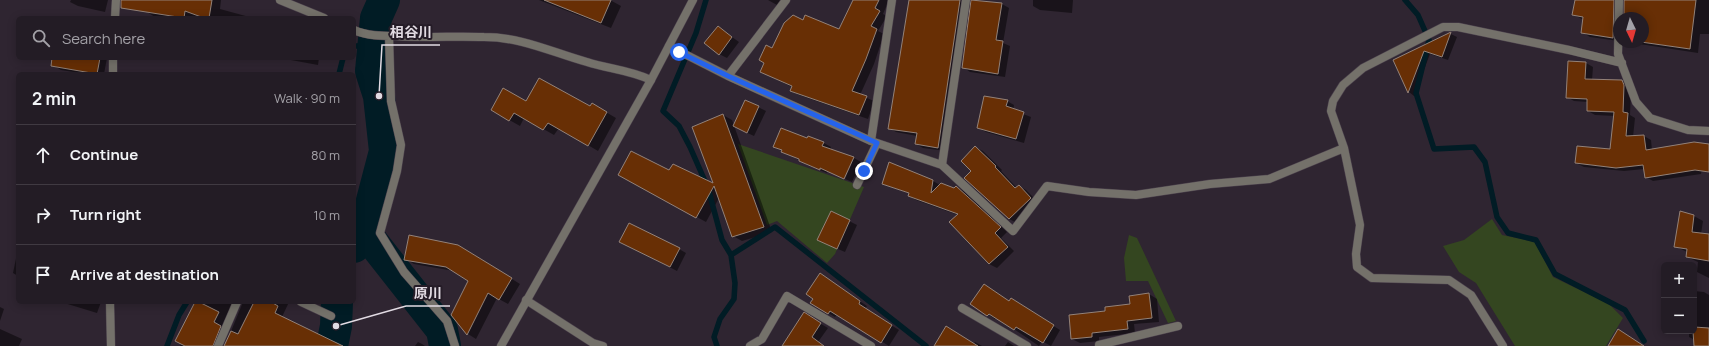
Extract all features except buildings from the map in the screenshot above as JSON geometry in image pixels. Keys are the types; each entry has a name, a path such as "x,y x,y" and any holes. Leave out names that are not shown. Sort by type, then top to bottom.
{"street":[{"path":"115,16 116,0"},
{"path":"280,0 319,16"},
{"path":"501,346 651,80 693,0"},
{"path":"728,76 786,0"},
{"path":"857,185 874,142 892,0"},
{"path":"942,165 966,0"},
{"path":"1619,0 1618,54 1636,102 1650,118 1688,130 1709,131"},
{"path":"1503,346 1471,295 1449,280 1372,278 1357,267 1356,254 1360,225 1344,148 1331,111 1333,101 1343,85 1363,68 1442,27 1458,27 1569,50 1622,63"},
{"path":"358,32 389,36 429,38 485,37 517,40 588,63 636,73 651,80"},
{"path":"389,36 391,101 401,145 397,171 380,233 404,272 447,321 455,346"},
{"path":"669,46 728,76 874,142 942,165 1013,230 1047,186 1089,192 1136,195 1210,184 1269,179 1344,148"},
{"path":"113,72 114,60"},
{"path":"750,346 762,339 787,296 871,346"},
{"path":"526,300 593,343 603,346"},
{"path":"110,304 111,346"},
{"path":"218,346 236,304"},
{"path":"306,304 331,316"},
{"path":"962,308 1027,346"},
{"path":"1096,346 1178,326"}],"green space":[{"path":"738,144 864,187 835,254 827,263 777,221 767,225"},
{"path":"1492,219 1502,235 1535,242 1553,277 1609,304 1623,318 1606,346 1515,346 1476,283 1459,272 1443,246 1464,240"},
{"path":"1129,235 1137,238 1176,321 1168,323 1148,281 1126,281 1124,258"}],"waterway":[{"path":"356,244 364,231 385,151 379,96 371,71 376,18 384,0"},
{"path":"706,0 696,33 663,111 679,126 690,147 708,188 722,240 731,255 775,227 926,346"},
{"path":"1405,0 1418,15 1429,40 1416,93 1434,149 1474,147 1485,162 1497,217 1508,233 1536,240 1555,274 1625,310 1644,341"},
{"path":"356,46 374,46"},
{"path":"340,72 342,60"},
{"path":"364,231 442,330 445,346"},
{"path":"717,346 714,337 720,319 734,299 735,283 731,255"},
{"path":"167,346 179,315 186,304"},
{"path":"332,346 336,326 337,304"}],"place":[{"name":"相谷川","path":"379,96"},
{"name":"原川","path":"336,326"}],"route":[{"path":"679,52 728,76 877,143 864,171"}]}
